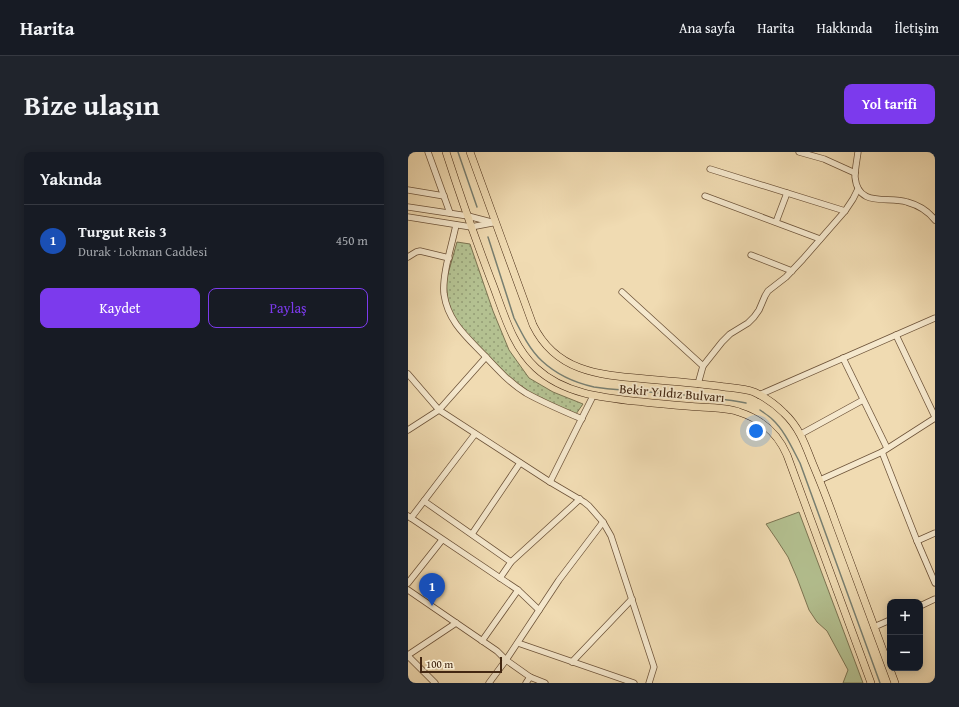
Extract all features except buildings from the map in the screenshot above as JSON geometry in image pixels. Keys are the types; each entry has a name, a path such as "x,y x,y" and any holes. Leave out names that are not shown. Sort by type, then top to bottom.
{"main road":[{"name":"Bekir Yıldız Bulvarı","path":"446,152 471,227 509,327 515,341 535,368 548,377 593,396 737,411 757,420 772,431 782,444 787,455 871,683"},
{"name":"Bekir Yıldız Bulvarı","path":"470,152 533,325 543,341 557,356 576,367 610,376 746,390 769,400 793,422 800,434 820,480 895,683"}],"street":[{"path":"428,152 450,213"},
{"path":"799,152 824,159 855,173"},
{"path":"858,152 855,173 858,189 863,195 869,198 903,201 914,204 925,210 935,220"},
{"path":"710,169 845,211"},
{"path":"698,384 703,366 726,338 751,320 759,310 764,296 768,291 792,271 845,211 858,189"},
{"path":"408,190 444,196"},
{"path":"776,222 787,193"},
{"path":"705,196 820,239"},
{"path":"408,207 468,216 495,223"},
{"path":"408,217 471,227 495,223"},
{"path":"456,225 445,274 444,288 449,313 460,330 503,375 518,388 535,398 582,419"},
{"path":"408,257 420,251 449,258"},
{"path":"752,255 792,271"},
{"path":"622,292 703,366"},
{"path":"759,395 935,318"},
{"path":"820,480 885,450 934,420 896,335"},
{"path":"408,430 439,410 486,357"},
{"path":"843,358 864,400 885,450 917,540 934,576 935,583"},
{"path":"408,374 439,410 550,482 580,499 594,511 603,522 611,536 654,667 649,683"},
{"path":"550,482 593,396"},
{"path":"800,434 864,400"},
{"path":"475,434 410,517 518,590 540,610"},
{"path":"472,534 520,463"},
{"path":"500,578 511,562 580,499"},
{"path":"424,501 511,562"},
{"path":"489,683 559,580 603,522"},
{"path":"917,540 935,533"},
{"path":"408,583 442,540"},
{"path":"408,590 497,651 506,660 530,678 545,683"},
{"path":"482,641 518,590"},
{"path":"572,662 632,599"},
{"path":"923,605 935,599"},
{"path":"874,627 887,621"},
{"path":"435,683 408,655 456,623"},
{"path":"518,642 634,683"},
{"path":"526,683 530,678"}],"green space":[{"path":"457,242 470,244 493,311 509,350 529,378 553,392 583,404 576,414 564,412 517,387 461,335 448,305 446,281"},
{"path":"799,512 863,683 843,683 848,670 827,631 817,622 809,610 788,557 766,524"}],"waterway":[{"path":"458,152 477,207"},
{"path":"488,237 514,318 523,336 542,361 560,374 580,383 594,387 698,396 746,403"},
{"path":"760,410 771,418 781,429 800,463 880,683"}],"place":[{"name":"Turgut Reis 3","path":"432,606"}]}
